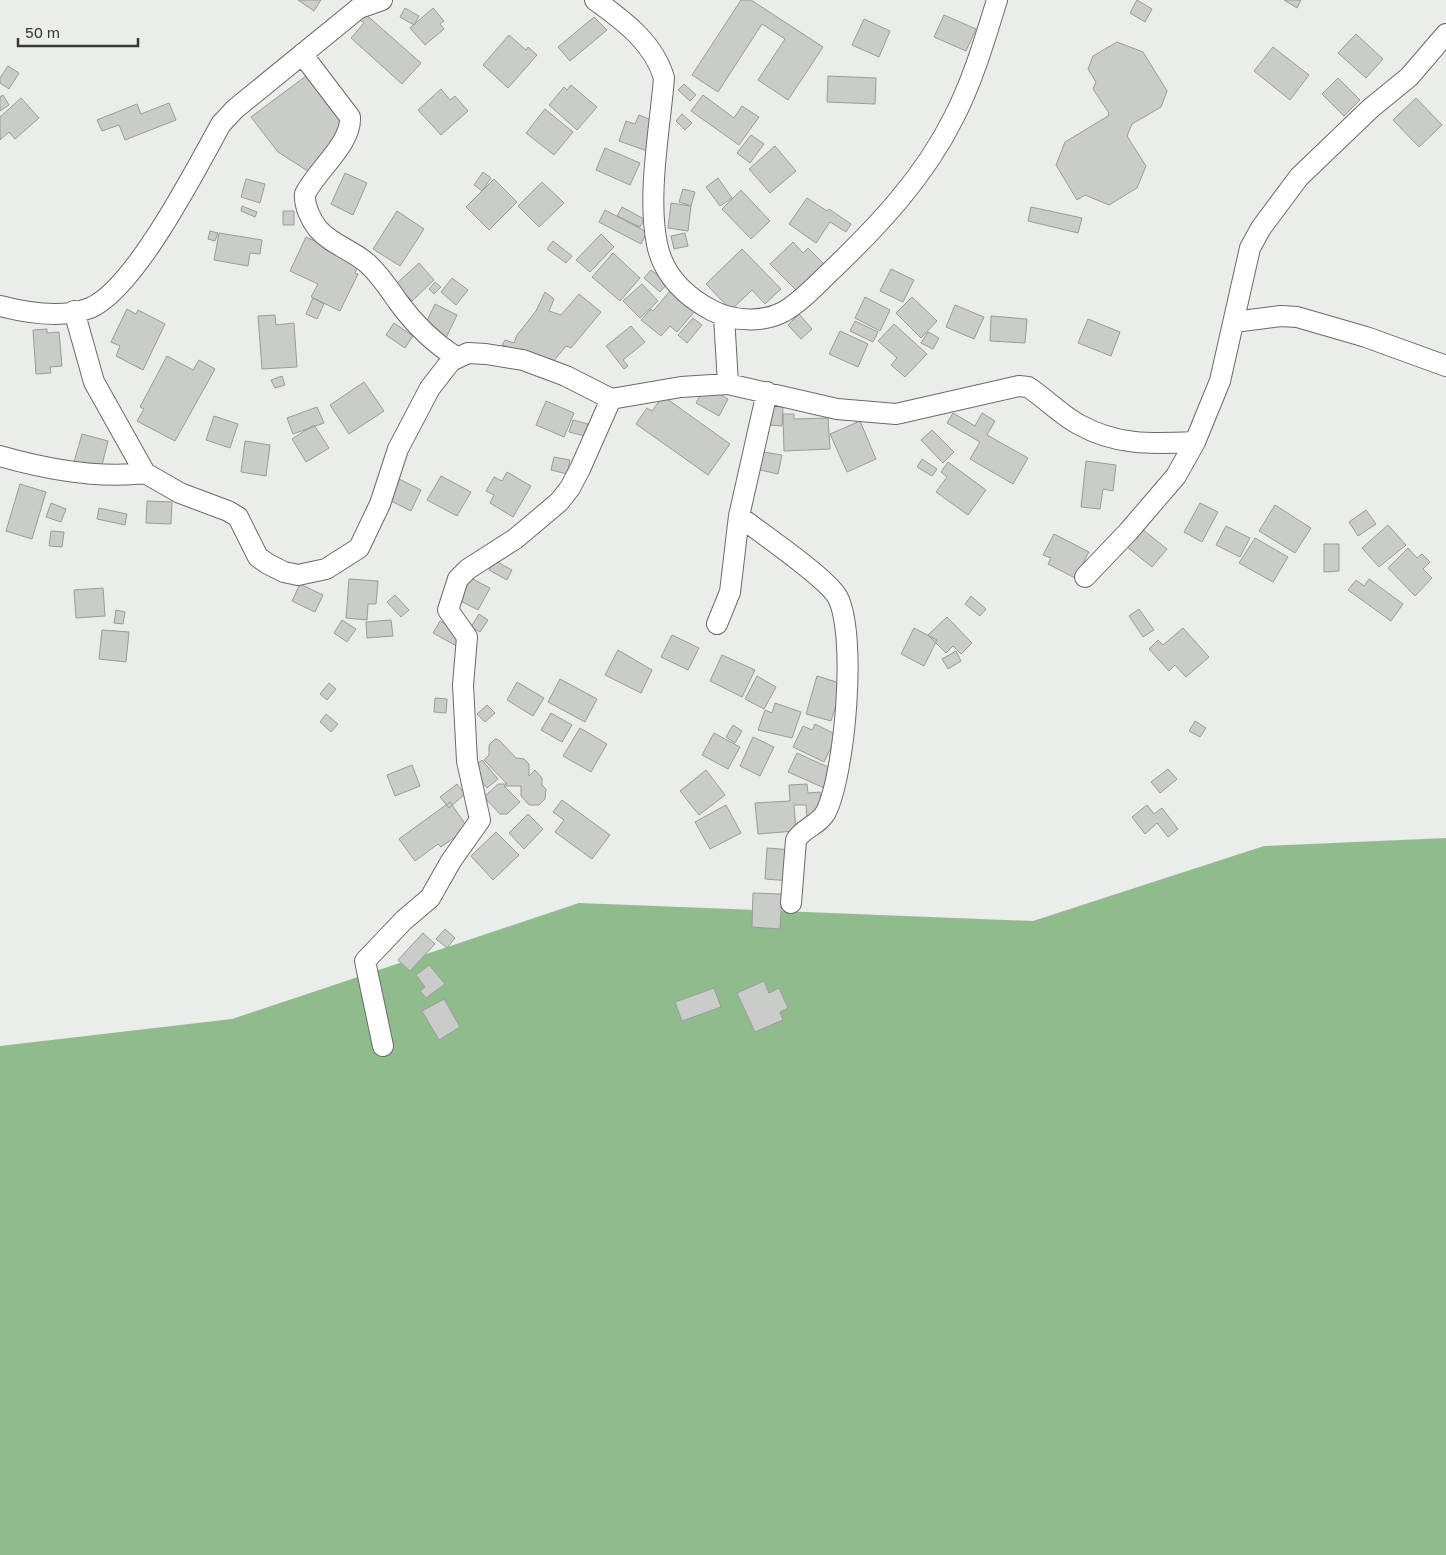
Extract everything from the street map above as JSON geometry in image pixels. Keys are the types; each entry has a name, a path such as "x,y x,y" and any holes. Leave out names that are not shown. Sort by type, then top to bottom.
{"street":[{"path":"0,306 40,314 74,311 90,308 108,295 126,278 155,239 221,124 235,109 359,8 382,0"},
{"path":"595,0 627,24 660,62 664,78 653,217 657,246 676,284 698,303 724,316 743,319 763,318 782,312 821,280 898,202 954,118 970,82 997,0"},
{"path":"1085,577 1128,532 1176,476 1195,442 1220,381 1250,248 1275,207 1311,165 1364,115 1409,77 1446,34"},
{"path":"302,54 350,117 346,136 315,177 305,194 310,216 330,241 358,255 370,266 386,282 399,304 427,335 457,358"},
{"path":"74,311 94,382 145,473 180,493 228,511 238,517 258,556 268,564 298,575 326,569 359,548 380,504 398,449 430,388 446,366 468,353 523,360 566,376 611,399 681,387 728,384 837,409 896,414 1018,386 1028,387 1077,424 1108,439 1131,443 1195,442"},
{"path":"724,316 728,384"},
{"path":"1234,322 1281,316 1296,317 1366,337 1446,366"},
{"path":"717,624 730,592 739,516 767,392"},
{"path":"383,1046 365,961 404,920 430,898 451,861 479,823 467,761 463,685 467,637 448,613 448,606 461,574 515,539 539,520 570,488 611,399"},
{"path":"0,456 95,476 145,473"},
{"path":"739,516 827,585 838,598 842,614 846,655 846,713 840,765 834,790 823,817 799,834 796,840 791,903"}],"green space":[{"path":"1446,838 1446,1555 0,1555 0,1046 232,1019 579,903 1033,921 1264,846"}],"building":[{"path":"298,0 321,0 314,11"},
{"path":"741,0 751,0 823,47 788,100 758,80 785,39 762,24 718,92 692,75"},
{"path":"1137,0 1152,9 1145,22 1130,13"},
{"path":"1284,0 1301,0 1297,8"},
{"path":"405,8 419,16 414,25 400,17"},
{"path":"433,8 444,21 440,24 444,29 425,45 410,28"},
{"path":"363,12 421,63 402,84 351,38 364,23 358,18"},
{"path":"944,15 976,29 966,51 934,37"},
{"path":"594,17 607,30 570,61 558,47"},
{"path":"864,19 890,31 879,57 852,45"},
{"path":"1356,34 1383,59 1366,78 1338,53"},
{"path":"509,35 526,50 528,47 537,55 508,88 483,65"},
{"path":"1117,42 1143,52 1167,91 1161,107 1132,124 1127,136 1146,166 1137,188 1109,205 1085,195 1077,200 1056,165 1065,142 1108,116 1109,113 1093,89 1096,82 1088,69 1093,56"},
{"path":"1273,47 1309,75 1290,100 1254,71"},
{"path":"8,66 19,73 9,89 0,83 0,78"},
{"path":"310,73 351,122 314,175 278,152 251,117"},
{"path":"828,76 876,78 875,104 827,102"},
{"path":"1338,78 1360,100 1344,116 1322,94"},
{"path":"684,84 696,95 690,101 678,90"},
{"path":"571,85 597,107 577,130 549,105 564,87 567,90"},
{"path":"441,89 450,100 455,96 468,111 441,135 418,110"},
{"path":"3,95 9,105 0,111 0,97"},
{"path":"703,95 734,118 742,106 759,117 739,145 691,111"},
{"path":"21,98 39,118 15,139 9,132 0,140 0,117"},
{"path":"1416,98 1442,125 1419,147 1393,120"},
{"path":"169,103 176,120 125,140 119,125 102,131 97,120 137,104 141,114"},
{"path":"545,109 573,132 554,155 526,133"},
{"path":"682,114 692,123 685,130 676,121"},
{"path":"639,115 654,121 650,152 619,141 626,121 635,124"},
{"path":"751,135 764,144 750,163 737,153"},
{"path":"775,146 796,171 770,193 749,169"},
{"path":"605,148 640,163 630,185 596,170"},
{"path":"483,172 491,178 482,191 474,185"},
{"path":"345,173 367,183 353,215 331,204"},
{"path":"718,178 732,198 720,206 706,187"},
{"path":"246,179 265,184 260,203 241,197"},
{"path":"494,179 517,202 489,230 466,207"},
{"path":"542,182 564,203 539,227 518,206"},
{"path":"683,189 695,192 691,206 679,202"},
{"path":"741,190 770,221 751,239 722,209"},
{"path":"807,198 827,211 829,209 851,224 846,232 830,222 816,243 789,224"},
{"path":"671,203 691,206 688,231 668,228"},
{"path":"242,206 257,212 255,217 241,211"},
{"path":"622,207 644,219 640,227 617,216"},
{"path":"1031,207 1082,218 1078,233 1028,221"},
{"path":"605,210 647,232 641,244 599,222"},
{"path":"283,211 294,211 294,225 283,225"},
{"path":"397,211 424,229 400,266 373,249"},
{"path":"210,231 218,233 215,241 208,239"},
{"path":"219,233 262,240 260,254 250,253 248,266 214,260"},
{"path":"685,233 688,246 674,249 671,236"},
{"path":"601,234 614,247 590,272 576,260"},
{"path":"306,237 362,257 355,273 358,274 340,311 311,297 318,284 290,271"},
{"path":"553,241 572,256 566,263 547,249"},
{"path":"793,242 803,253 808,248 825,265 798,292 770,264"},
{"path":"742,249 781,289 765,304 752,290 731,310 706,284"},
{"path":"613,253 640,278 620,301 592,277"},
{"path":"419,263 434,280 412,301 396,284"},
{"path":"891,269 914,280 903,302 880,291"},
{"path":"651,270 668,283 660,292 644,278"},
{"path":"452,278 468,290 456,305 441,292"},
{"path":"435,282 441,287 434,294 429,289"},
{"path":"642,284 658,301 640,318 623,301"},
{"path":"671,290 695,311 677,332 670,326 661,336 641,320 651,309 653,311"},
{"path":"545,292 554,299 549,311 561,315 579,294 601,312 571,348 566,346 552,363 502,345 505,340 514,343 517,335 536,311"},
{"path":"865,297 890,310 880,331 855,318"},
{"path":"912,297 937,321 921,338 896,313"},
{"path":"313,298 324,304 317,319 306,314"},
{"path":"435,304 457,315 446,338 424,327"},
{"path":"955,305 984,317 974,339 946,327"},
{"path":"127,309 136,314 138,310 165,324 143,370 116,356 120,346 111,342"},
{"path":"799,314 812,329 801,339 788,325"},
{"path":"275,315 276,325 294,323 297,367 262,369 258,316"},
{"path":"991,316 1027,319 1025,343 990,341"},
{"path":"693,318 702,325 687,343 678,335"},
{"path":"1088,319 1120,332 1111,356 1078,343"},
{"path":"855,321 878,332 873,342 850,331"},
{"path":"394,323 413,336 405,348 386,335"},
{"path":"894,324 927,354 905,377 891,365 897,358 878,341"},
{"path":"631,326 645,342 623,360 628,366 624,369 606,346"},
{"path":"47,329 47,333 59,332 62,366 50,367 51,373 36,374 33,330"},
{"path":"840,331 868,344 858,367 829,354"},
{"path":"928,332 939,338 933,349 921,343"},
{"path":"167,356 193,370 199,360 215,369 175,441 137,421 144,409 140,407"},
{"path":"282,376 285,385 275,388 271,380"},
{"path":"364,382 384,411 349,434 330,405"},
{"path":"705,386 728,399 719,416 696,403"},
{"path":"663,396 730,444 708,475 636,424 647,408 652,411"},
{"path":"546,401 574,413 564,437 536,425"},
{"path":"772,406 783,407 782,426 770,425"},
{"path":"317,407 324,423 293,434 287,418"},
{"path":"953,413 975,426 982,413 995,421 987,435 1028,458 1013,484 970,459 980,442 947,423"},
{"path":"783,414 794,414 794,419 828,418 830,449 784,451"},
{"path":"214,416 238,424 230,448 206,440"},
{"path":"573,420 588,424 585,436 569,432"},
{"path":"860,421 876,459 847,472 830,434"},
{"path":"314,425 329,448 306,462 292,439"},
{"path":"932,430 954,452 943,463 921,440"},
{"path":"82,434 108,441 101,469 74,462"},
{"path":"245,441 270,445 266,476 241,472"},
{"path":"763,452 782,455 778,474 760,470"},
{"path":"554,457 570,460 567,474 551,470"},
{"path":"922,459 937,469 932,476 917,467"},
{"path":"1086,461 1116,465 1113,491 1103,489 1100,509 1081,507"},
{"path":"948,462 986,490 968,515 936,492 947,477 941,472"},
{"path":"507,472 531,486 513,517 490,503 494,495 486,491 494,477 502,481"},
{"path":"393,476 421,490 411,511 383,497"},
{"path":"441,476 471,492 457,516 427,500"},
{"path":"20,484 46,492 32,539 6,531"},
{"path":"147,501 172,502 171,524 146,523"},
{"path":"51,503 66,509 61,522 46,517"},
{"path":"1200,503 1218,512 1202,542 1184,532"},
{"path":"1275,505 1311,528 1295,553 1259,531"},
{"path":"99,508 127,514 125,525 97,519"},
{"path":"1366,510 1376,524 1358,536 1349,522"},
{"path":"1388,525 1406,545 1379,567 1362,548"},
{"path":"1226,526 1250,538 1240,557 1216,545"},
{"path":"1142,529 1167,549 1152,567 1127,547"},
{"path":"51,531 64,532 62,547 49,546"},
{"path":"1054,534 1089,552 1075,578 1048,564 1051,558 1043,555"},
{"path":"1255,538 1288,557 1273,582 1239,563"},
{"path":"1324,544 1339,544 1339,571 1324,572"},
{"path":"1408,548 1417,558 1422,554 1430,562 1423,569 1432,578 1415,596 1388,568"},
{"path":"494,560 512,570 507,580 489,570"},
{"path":"465,575 490,588 478,610 453,597"},
{"path":"349,579 378,581 376,604 368,604 367,620 346,618"},
{"path":"1369,579 1403,604 1391,621 1348,590 1356,580 1364,586"},
{"path":"300,584 323,595 315,612 292,601"},
{"path":"103,588 105,616 76,618 74,590"},
{"path":"395,595 409,610 401,617 387,602"},
{"path":"971,596 986,609 980,616 965,604"},
{"path":"1139,609 1154,630 1143,637 1129,616"},
{"path":"116,610 125,612 123,624 114,623"},
{"path":"479,614 488,620 480,632 471,627"},
{"path":"947,617 972,643 961,654 953,646 946,653 928,635"},
{"path":"342,620 356,629 347,642 334,633"},
{"path":"391,620 393,636 367,638 366,622"},
{"path":"440,621 467,636 460,648 433,633"},
{"path":"914,628 937,640 924,666 901,654"},
{"path":"1183,628 1209,657 1186,677 1175,665 1169,671 1149,649 1158,640 1163,645"},
{"path":"102,630 129,632 126,662 99,659"},
{"path":"672,635 699,648 688,670 661,657"},
{"path":"618,650 652,670 641,693 605,675"},
{"path":"956,651 961,661 948,669 942,659"},
{"path":"722,655 755,670 742,697 710,681"},
{"path":"757,676 776,687 764,709 745,699"},
{"path":"817,676 843,684 831,721 806,714"},
{"path":"560,679 597,699 585,722 548,702"},
{"path":"517,682 544,698 533,716 507,700"},
{"path":"329,683 336,689 327,700 320,694"},
{"path":"435,698 447,699 446,713 434,712"},
{"path":"775,703 801,712 792,738 758,730 765,710 772,713"},
{"path":"487,705 495,713 485,722 477,714"},
{"path":"551,713 572,725 562,742 541,730"},
{"path":"326,714 338,724 331,732 320,722"},
{"path":"1195,721 1206,728 1200,737 1189,731"},
{"path":"815,724 837,735 824,762 793,747 803,726 812,730"},
{"path":"733,725 742,731 735,743 726,737"},
{"path":"580,728 607,744 591,772 563,756"},
{"path":"714,733 740,747 728,769 702,755"},
{"path":"753,737 774,747 760,776 740,766"},
{"path":"495,739 499,740 516,758 524,759 529,764 529,776 535,770 542,778 542,785 546,789 545,799 539,805 529,805 521,796 521,786 504,786 520,802 507,814 500,814 484,797 498,784 507,784 484,760 489,755 489,745"},
{"path":"797,753 839,772 831,791 788,772"},
{"path":"482,760 498,779 487,788 471,769"},
{"path":"412,765 420,786 395,796 387,775"},
{"path":"1168,769 1177,779 1160,793 1151,782"},
{"path":"706,770 725,795 699,815 680,791"},
{"path":"457,784 465,794 449,808 440,797"},
{"path":"807,784 808,793 820,792 822,818 807,819 806,805 794,805 796,831 758,834 755,803 790,801 789,785"},
{"path":"562,800 610,835 592,859 555,832 564,820 553,812"},
{"path":"450,802 468,828 441,847 438,844 415,861 399,839"},
{"path":"726,805 741,833 710,849 695,822"},
{"path":"1147,805 1154,814 1162,808 1178,829 1168,837 1157,823 1145,834 1132,817"},
{"path":"528,814 543,829 524,849 509,833"},
{"path":"496,832 519,855 493,880 471,856"},
{"path":"767,848 793,850 790,881 765,879"},
{"path":"753,893 782,894 780,929 752,927"},
{"path":"445,929 455,938 447,948 436,939"},
{"path":"423,933 435,944 410,971 398,960"},
{"path":"429,965 445,984 426,998 420,991 425,987 416,975"},
{"path":"764,981 769,993 779,988 788,1008 780,1012 783,1020 755,1032 737,993"},
{"path":"714,988 721,1007 682,1021 675,1002"},
{"path":"444,999 460,1027 439,1040 422,1011"}]}
